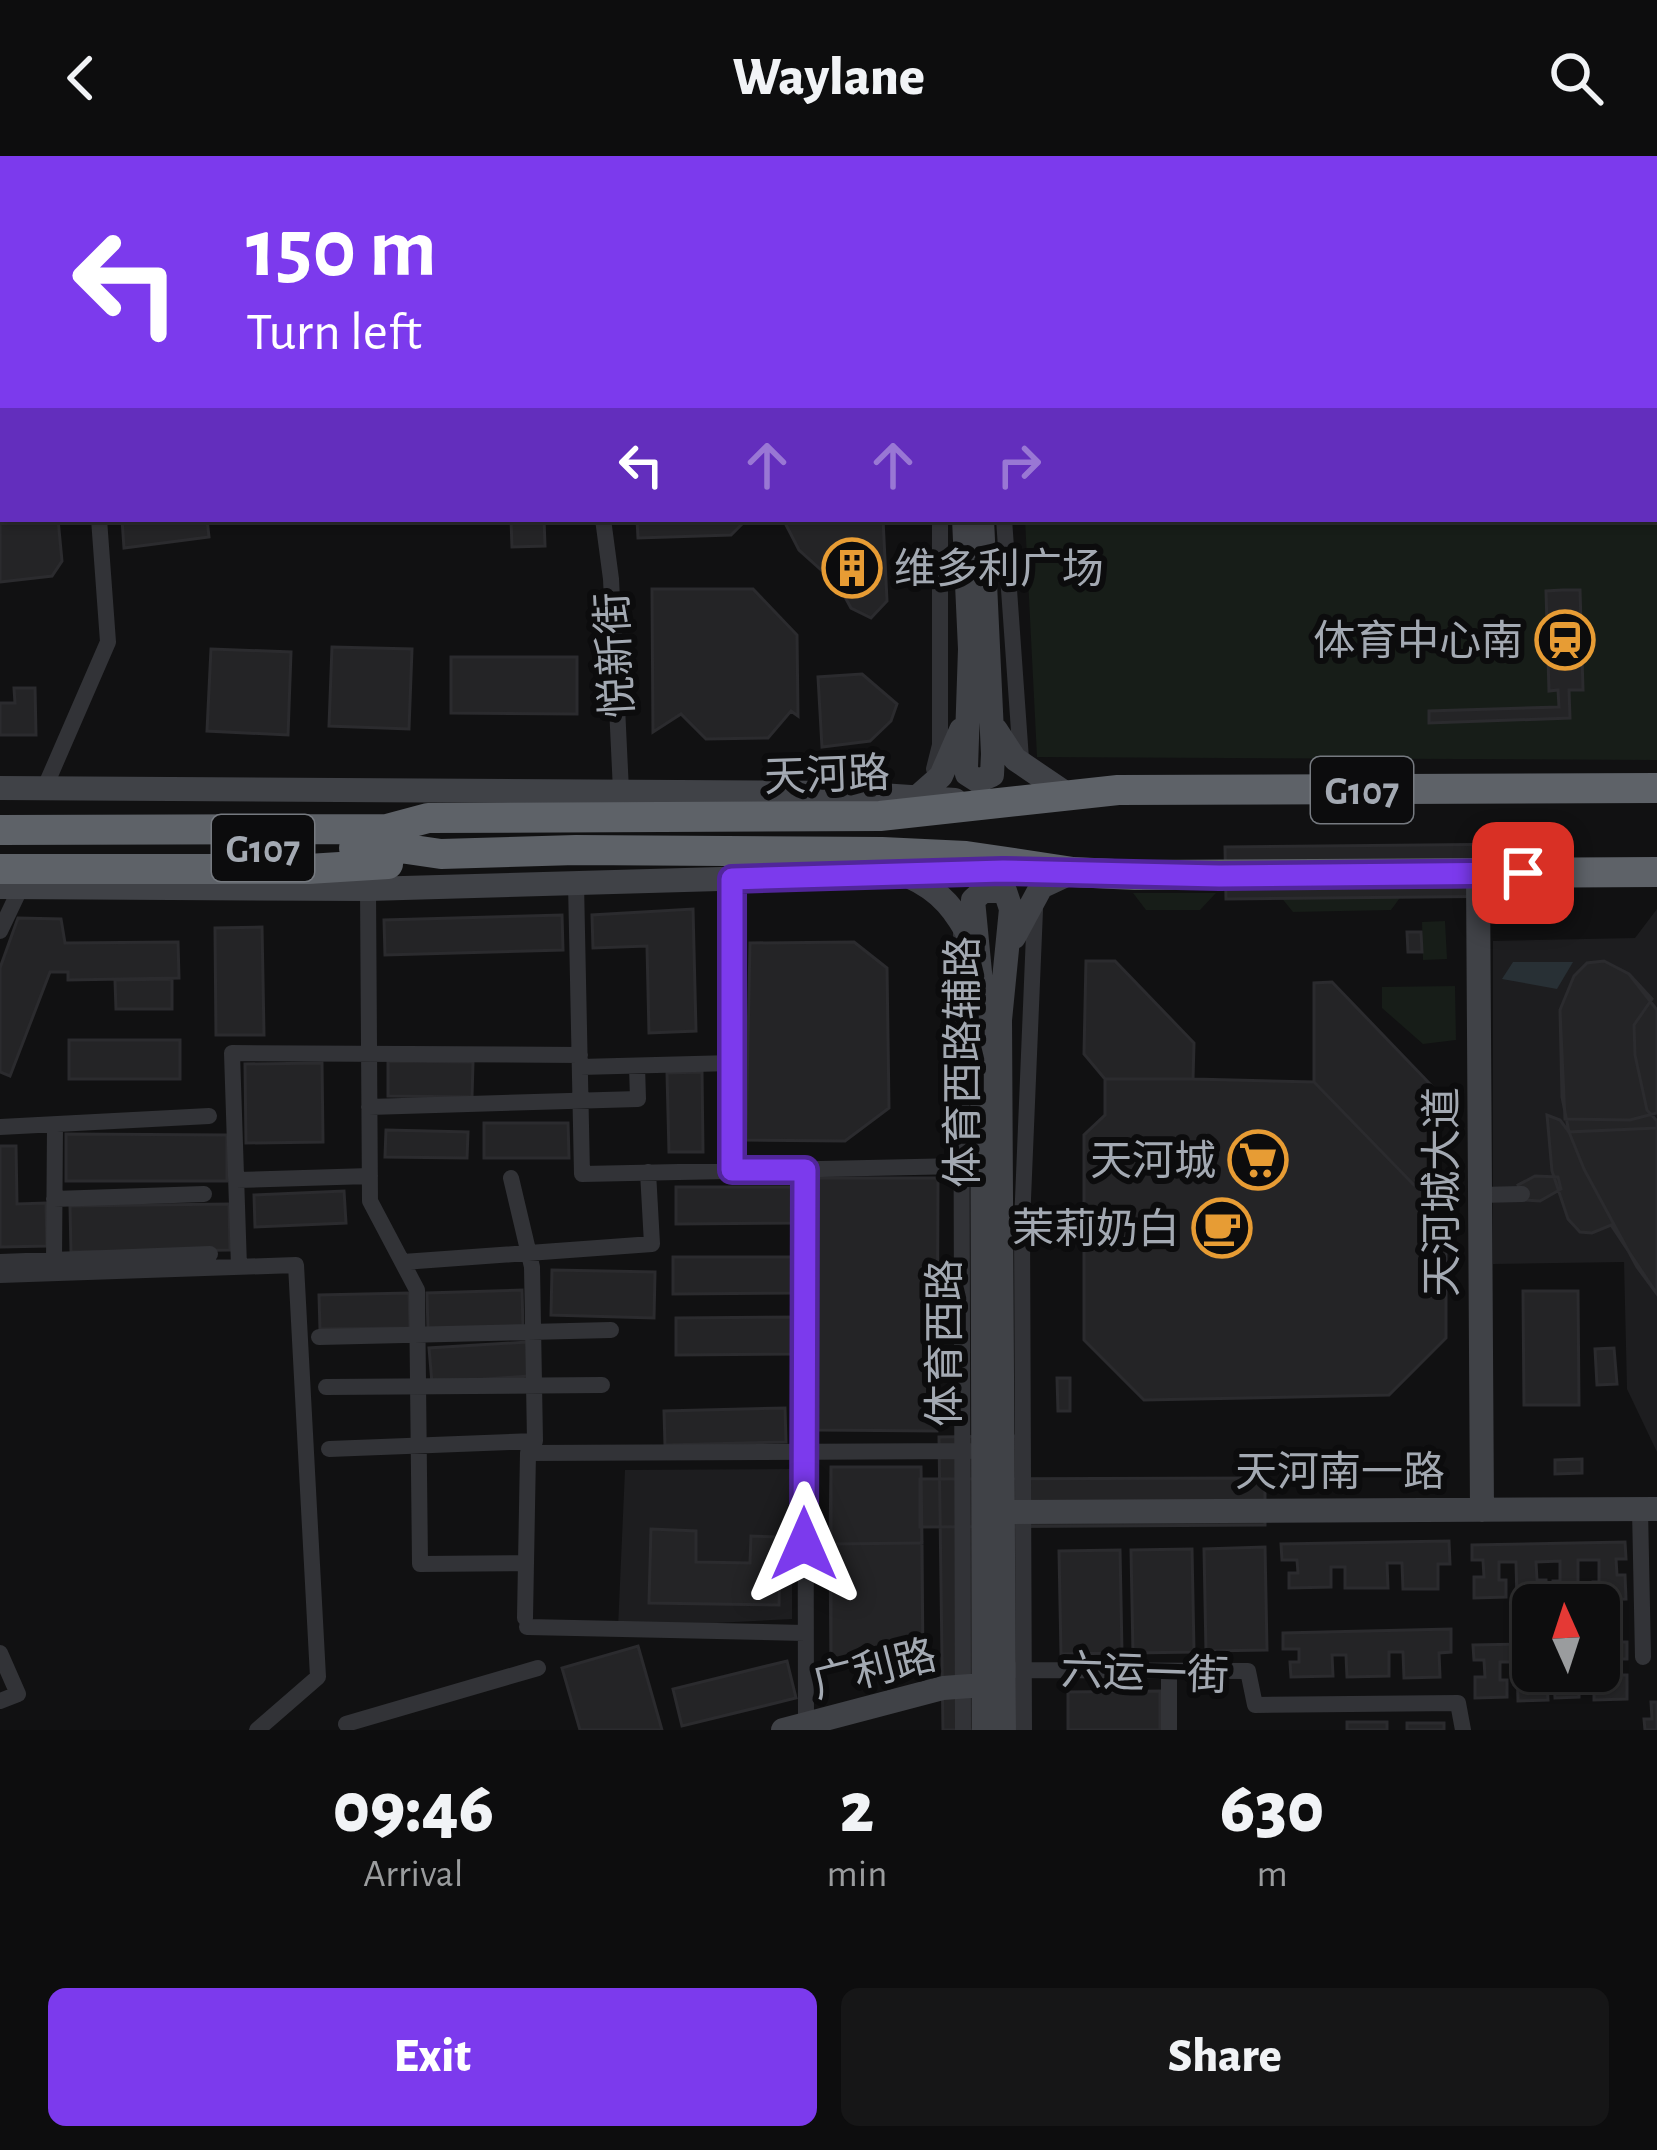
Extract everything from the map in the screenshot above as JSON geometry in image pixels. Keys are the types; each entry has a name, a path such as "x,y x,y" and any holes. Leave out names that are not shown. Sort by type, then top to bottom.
{"highway":[{"name":"天河路","path":"0,848 84,839 387,829 428,818 880,816 1166,789 1657,788"},
{"path":"0,812 374,812 428,818"},
{"name":"天河路","path":"0,830 84,839 400,848 441,854 882,852 988,858 1073,872 1657,872"},
{"path":"7,881 368,878 441,854"}],"main road":[{"path":"964,522 966,768 979,781 992,775 982,522"},
{"path":"880,816 921,796 949,763 968,705"},
{"path":"992,716 1006,750 1068,795"},
{"path":"0,788 921,796 999,805"},
{"path":"368,878 576,883 1073,872"},
{"path":"992,958 1030,901 1049,882 1073,872"},
{"name":"天河城大道","path":"1478,874 1482,1510"},
{"path":"905,875 967,910 992,958"},
{"path":"967,910 989,890 1005,891 1009,896 1011,909 992,958"},
{"name":"体育西路","path":"984,1730 1013,1512 1000,1055 992,958"},
{"name":"体育西路","path":"992,958 973,1451 993,1678 1004,1730"},
{"name":"天河南一路","path":"1013,1512 1648,1509"},
{"name":"广利路","path":"794,1727 993,1678"}],"street":[{"path":"45,787 108,642 99,522"},
{"name":"悦新街","path":"603,522 622,791"},
{"path":"921,796 940,745 940,522"},
{"path":"1004,522 1022,766"},
{"path":"1013,1512 1035,910 1049,889 1073,872"},
{"path":"368,878 370,1201 418,1290 420,1564 526,1563"},
{"path":"732,879 732,1170"},
{"path":"0,931 7,881"},
{"path":"576,883 582,1174 961,1166"},
{"name":"体育西路辅路","path":"967,910 961,1166 973,1451"},
{"path":"239,1267 232,1053 637,1066 732,1063"},
{"path":"1000,1055 1030,1057"},
{"path":"369,1107 638,1100 637,1066"},
{"path":"0,1126 209,1116"},
{"path":"54,1261 55,1125"},
{"path":"794,1727 805,1634 805,1170"},
{"path":"403,1262 652,1244 648,1172"},
{"path":"236,1180 370,1176"},
{"path":"329,1449 535,1441 532,1267 511,1178"},
{"path":"54,1199 205,1194"},
{"path":"1480,1195 1522,1194"},
{"path":"0,1262 210,1254"},
{"path":"0,1275 296,1265 318,1677 257,1730"},
{"path":"319,1337 611,1330"},
{"path":"326,1387 602,1385"},
{"path":"805,1634 526,1622 528,1454 973,1451"},
{"path":"1643,1657 1648,1509"},
{"path":"0,1654 18,1694 0,1700"},
{"path":"346,1724 538,1668"},
{"path":"1169,1671 1169,1730"},
{"name":"六运一街","path":"993,1678 1248,1672 1255,1705 1458,1703 1463,1730"},
{"path":"962,1730 993,1678 1024,1730"}],"shaded area":[{"path":"1025,522 1657,522 1657,760 1037,757"},
{"path":"1133,893 1216,893 1200,910 1146,910"},
{"path":"1402,895 1391,910 1293,912 1280,896"},
{"path":"1657,909 1657,1452 1627,1389 1624,1262 1493,1264 1493,941 1635,938"},
{"path":"1445,921 1447,959 1423,960 1422,922"},
{"path":"1513,962 1573,962 1557,989 1502,979"},
{"path":"1455,986 1456,1040 1423,1044 1382,1008 1382,987"},
{"path":"792,1469 792,1619 618,1628 625,1470"}],"building":[{"path":"0,522 58,522 62,561 52,576 0,582"},
{"path":"122,522 207,522 209,537 124,548"},
{"path":"511,522 544,522 545,546 512,547"},
{"path":"637,522 744,522 731,535 638,538"},
{"name":"维多利广场","path":"785,522 883,522 887,601 871,618 851,608 839,586 799,550"},
{"path":"652,589 753,589 797,635 798,716 791,711 768,738 706,739 681,714 653,732"},
{"name":"体育中心南","path":"1580,590 1583,690 1569,690 1570,718 1429,723 1429,711 1559,707 1558,690 1549,691 1546,591"},
{"path":"332,647 412,649 409,729 329,726"},
{"path":"211,649 291,652 288,735 207,731"},
{"path":"451,657 577,657 577,714 451,713"},
{"path":"862,674 897,704 891,721 870,741 822,747 818,677"},
{"path":"14,688 35,688 36,735 0,735 0,703 15,703"},
{"path":"1522,844 1523,896 1226,899 1225,847"},
{"path":"693,909 696,1031 649,1033 647,946 593,948 592,915"},
{"path":"562,915 563,950 385,955 384,920"},
{"path":"18,918 61,919 65,943 178,942 179,978 68,980 68,972 50,972 10,1076 0,1072 0,968"},
{"path":"262,927 264,1035 216,1035 215,928"},
{"path":"1407,932 1421,932 1422,952 1408,952"},
{"path":"854,942 887,968 889,1108 845,1141 746,1140 750,943"},
{"path":"1086,961 1115,961 1194,1043 1193,1079 1105,1079 1084,1054"},
{"name":"天河城","path":"1086,961 1115,961 1194,1043 1193,1079 1314,1082 1314,983 1332,982 1432,1086 1431,1185 1446,1202 1446,1338 1389,1395 1144,1400 1084,1340 1084,1135 1105,1115 1105,1079 1084,1054"},
{"path":"1604,961 1629,974 1652,999 1634,1025 1647,1110 1657,1121 1657,1294 1611,1225 1592,1233 1580,1232 1568,1219 1552,1171 1547,1115 1560,1120 1569,1132 1562,1097 1560,1010 1574,976 1587,963"},
{"path":"1604,961 1629,974 1657,1010 1657,1113 1630,1120 1565,1119 1560,1010 1574,976 1587,963"},
{"path":"172,979 172,1009 116,1009 115,980"},
{"path":"1332,982 1432,1086 1431,1185 1414,1185 1314,1082 1314,983"},
{"path":"69,1040 180,1040 180,1079 69,1079"},
{"path":"388,1061 473,1062 472,1097 388,1096"},
{"path":"322,1063 323,1142 246,1143 245,1064"},
{"path":"702,1072 703,1152 669,1152 667,1073"},
{"path":"484,1123 568,1123 569,1158 484,1158"},
{"path":"1657,1128 1657,1294 1637,1267 1569,1132"},
{"path":"386,1130 468,1132 467,1158 385,1157"},
{"path":"66,1134 227,1135 227,1181 66,1181"},
{"path":"0,1146 16,1146 17,1204 46,1203 47,1246 0,1247"},
{"path":"1535,1176 1558,1177 1561,1189 1540,1201 1524,1200 1518,1185"},
{"path":"818,1178 938,1178 937,1431 818,1430"},
{"path":"676,1187 799,1187 799,1223 676,1224"},
{"path":"344,1191 346,1223 255,1227 254,1195"},
{"path":"229,1204 230,1250 71,1252 70,1206"},
{"path":"673,1257 796,1257 796,1293 673,1294"},
{"path":"552,1270 655,1272 654,1318 551,1315"},
{"path":"522,1290 523,1328 428,1331 427,1293"},
{"path":"1523,1291 1578,1291 1579,1405 1524,1405"},
{"path":"409,1293 410,1328 320,1329 319,1295"},
{"path":"798,1317 798,1354 676,1355 676,1318"},
{"path":"527,1342 529,1376 432,1383 429,1348"},
{"path":"1614,1348 1617,1384 1597,1385 1595,1349"},
{"path":"1057,1378 1070,1378 1070,1411 1058,1411"},
{"path":"785,1408 786,1442 665,1445 664,1411"},
{"path":"1016,1436 1019,1730 943,1730 939,1437"},
{"path":"1582,1459 1582,1473 1555,1474 1555,1460"},
{"path":"831,1467 921,1467 923,1668 831,1668"},
{"path":"831,1467 921,1467 922,1543 830,1544"},
{"path":"1265,1478 1265,1525 920,1527 920,1479"},
{"path":"651,1529 696,1531 696,1562 750,1563 751,1536 780,1537 779,1605 649,1603"},
{"path":"1449,1541 1450,1564 1438,1564 1438,1589 1403,1589 1402,1563 1387,1563 1388,1588 1345,1588 1345,1567 1331,1567 1331,1587 1289,1588 1289,1573 1298,1573 1297,1560 1282,1560 1281,1544"},
{"path":"1625,1542 1626,1559 1616,1559 1617,1575 1625,1575 1626,1599 1620,1599 1620,1584 1593,1584 1599,1582 1599,1560 1578,1560 1578,1584 1553,1584 1560,1581 1560,1561 1536,1562 1537,1580 1546,1584 1517,1584 1516,1562 1499,1562 1506,1597 1474,1598 1474,1577 1484,1577 1483,1560 1472,1560 1472,1545"},
{"path":"922,1543 923,1668 831,1668 830,1544"},
{"path":"1265,1547 1267,1650 1206,1651 1204,1549"},
{"path":"1192,1549 1194,1652 1133,1653 1131,1550"},
{"path":"1120,1550 1122,1653 1061,1654 1059,1551"},
{"path":"1451,1629 1451,1652 1439,1653 1440,1677 1404,1678 1403,1652 1389,1652 1389,1676 1347,1677 1346,1655 1332,1655 1333,1676 1291,1677 1290,1662 1299,1662 1299,1649 1283,1649 1283,1633"},
{"path":"1620,1642 1627,1642 1627,1659 1620,1659"},
{"path":"1512,1644 1512,1662 1500,1662 1507,1697 1475,1698 1475,1677 1485,1677 1484,1660 1474,1660 1473,1645"},
{"path":"638,1646 662,1730 580,1730 562,1668"},
{"path":"787,1661 796,1698 682,1726 673,1689"},
{"path":"1620,1675 1627,1675 1627,1699 1594,1700 1594,1692 1620,1692"},
{"path":"1160,1691 1160,1730 1068,1730 1068,1692"},
{"path":"1518,1692 1548,1692 1548,1700 1518,1701"},
{"path":"1555,1692 1579,1692 1579,1697 1555,1698"},
{"path":"1651,1702 1657,1702 1657,1730 1645,1730 1644,1719 1652,1719"},
{"path":"1347,1722 1387,1722 1387,1730 1347,1730"},
{"path":"1407,1723 1444,1723 1444,1730 1407,1730"}],"place":[{"name":"维多利广场","path":"852,568"},
{"name":"体育中心南","path":"1565,640"},
{"name":"天河城","path":"1258,1160"},
{"name":"茉莉奶白","path":"1222,1228"}],"route":[{"path":"804,1544 805,1170 732,1170 732,879 1003,871 1219,876 1523,873"}]}
